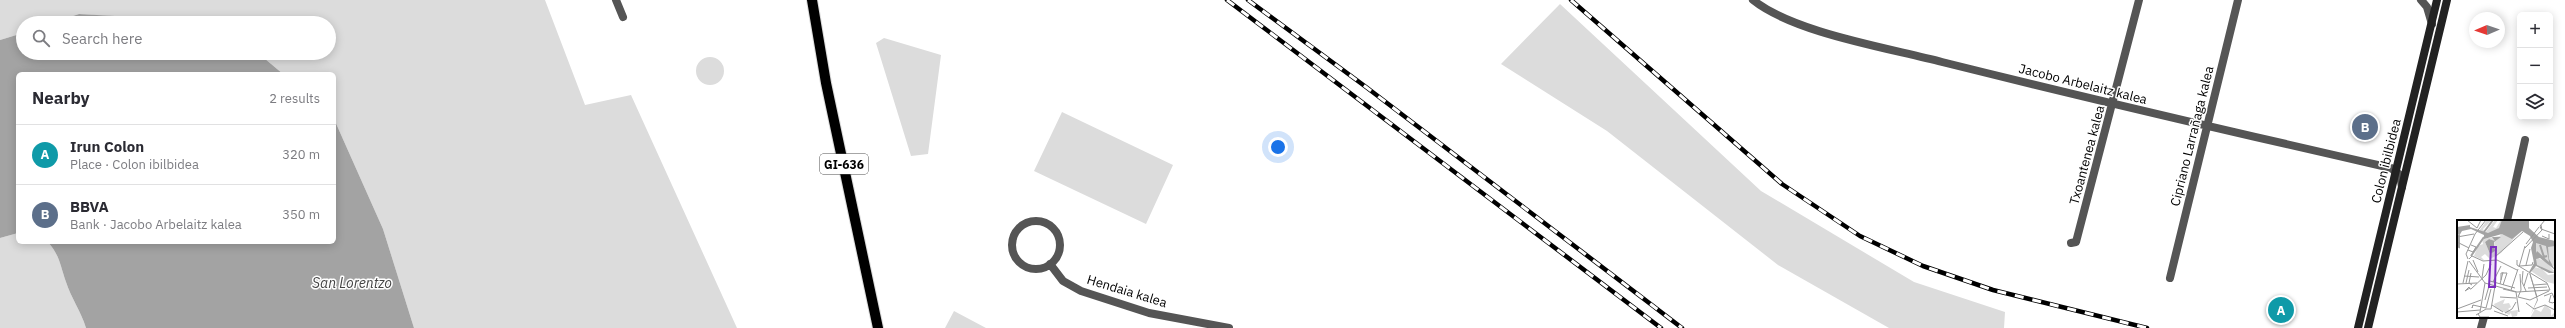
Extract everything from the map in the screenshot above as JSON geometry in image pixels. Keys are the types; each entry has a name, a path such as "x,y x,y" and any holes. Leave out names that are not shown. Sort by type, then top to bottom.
{"main road":[{"name":"GI-636","path":"812,0 826,83 878,328"},
{"name":"Colon ibilbidea","path":"2358,328 2437,0"},
{"name":"Colon ibilbidea","path":"2368,328 2447,0"}],"street":[{"path":"616,0 623,17"},
{"name":"Jacobo Arbelaitz kalea","path":"1753,0 1764,8 1815,30 2113,104 2391,168 2396,171"},
{"name":"Txoantenea kalea","path":"2071,243 2076,242 2139,0"},
{"name":"Cipriano Larrañaga kalea","path":"2170,278 2238,0"},
{"path":"2421,0 2427,7 2432,24"},
{"path":"2507,220 2525,140"},
{"path":"2396,171 2402,181 2402,187"},
{"path":"1040,221 1054,229 1060,243 1059,251 1050,264 1043,268 1032,268 1021,263 1016,258 1012,250 1014,235 1025,224 1040,221"},
{"name":"Hendaia kalea","path":"1050,264 1063,281 1081,290 1149,313 1229,328"},
{"path":"2481,328 2484,318"}],"shaded area":[{"path":"0,0 545,0 585,105 631,95 737,328 414,328 383,229 336,123 336,72 281,72 266,60 336,60 336,16 111,16 79,14 73,16 16,16 16,35 0,40"},
{"path":"1560,4 1761,191 1914,282 2005,312 2004,328 1889,328 1778,265 1607,131 1501,64"},
{"path":"884,38 941,55 928,154 911,156 876,43"},
{"path":"710,57 720,61 724,71 720,81 710,85 700,81 696,71 700,61"},
{"path":"1062,112 1173,165 1146,224 1034,171"},
{"path":"16,234 16,244 50,244 57,256 68,288 86,328 0,328 0,238"},
{"path":"954,311 986,328 945,328"}],"water":[{"path":"79,14 114,16 73,16"},
{"path":"16,35 16,60 266,60 281,72 16,72 16,234 0,238 0,40"},
{"name":"San Lorentzo","path":"336,123 383,229 414,328 86,328 50,244 336,244"}],"railway":[{"path":"1227,0 1661,328"},
{"path":"1248,0 1366,87 1682,328"},
{"path":"1571,0 1782,184 1860,236 1923,266 1993,290 2147,328"}],"place":[{"name":"BBVA","path":"2365,127"},
{"name":"Irun Colon","path":"2281,310"}]}
